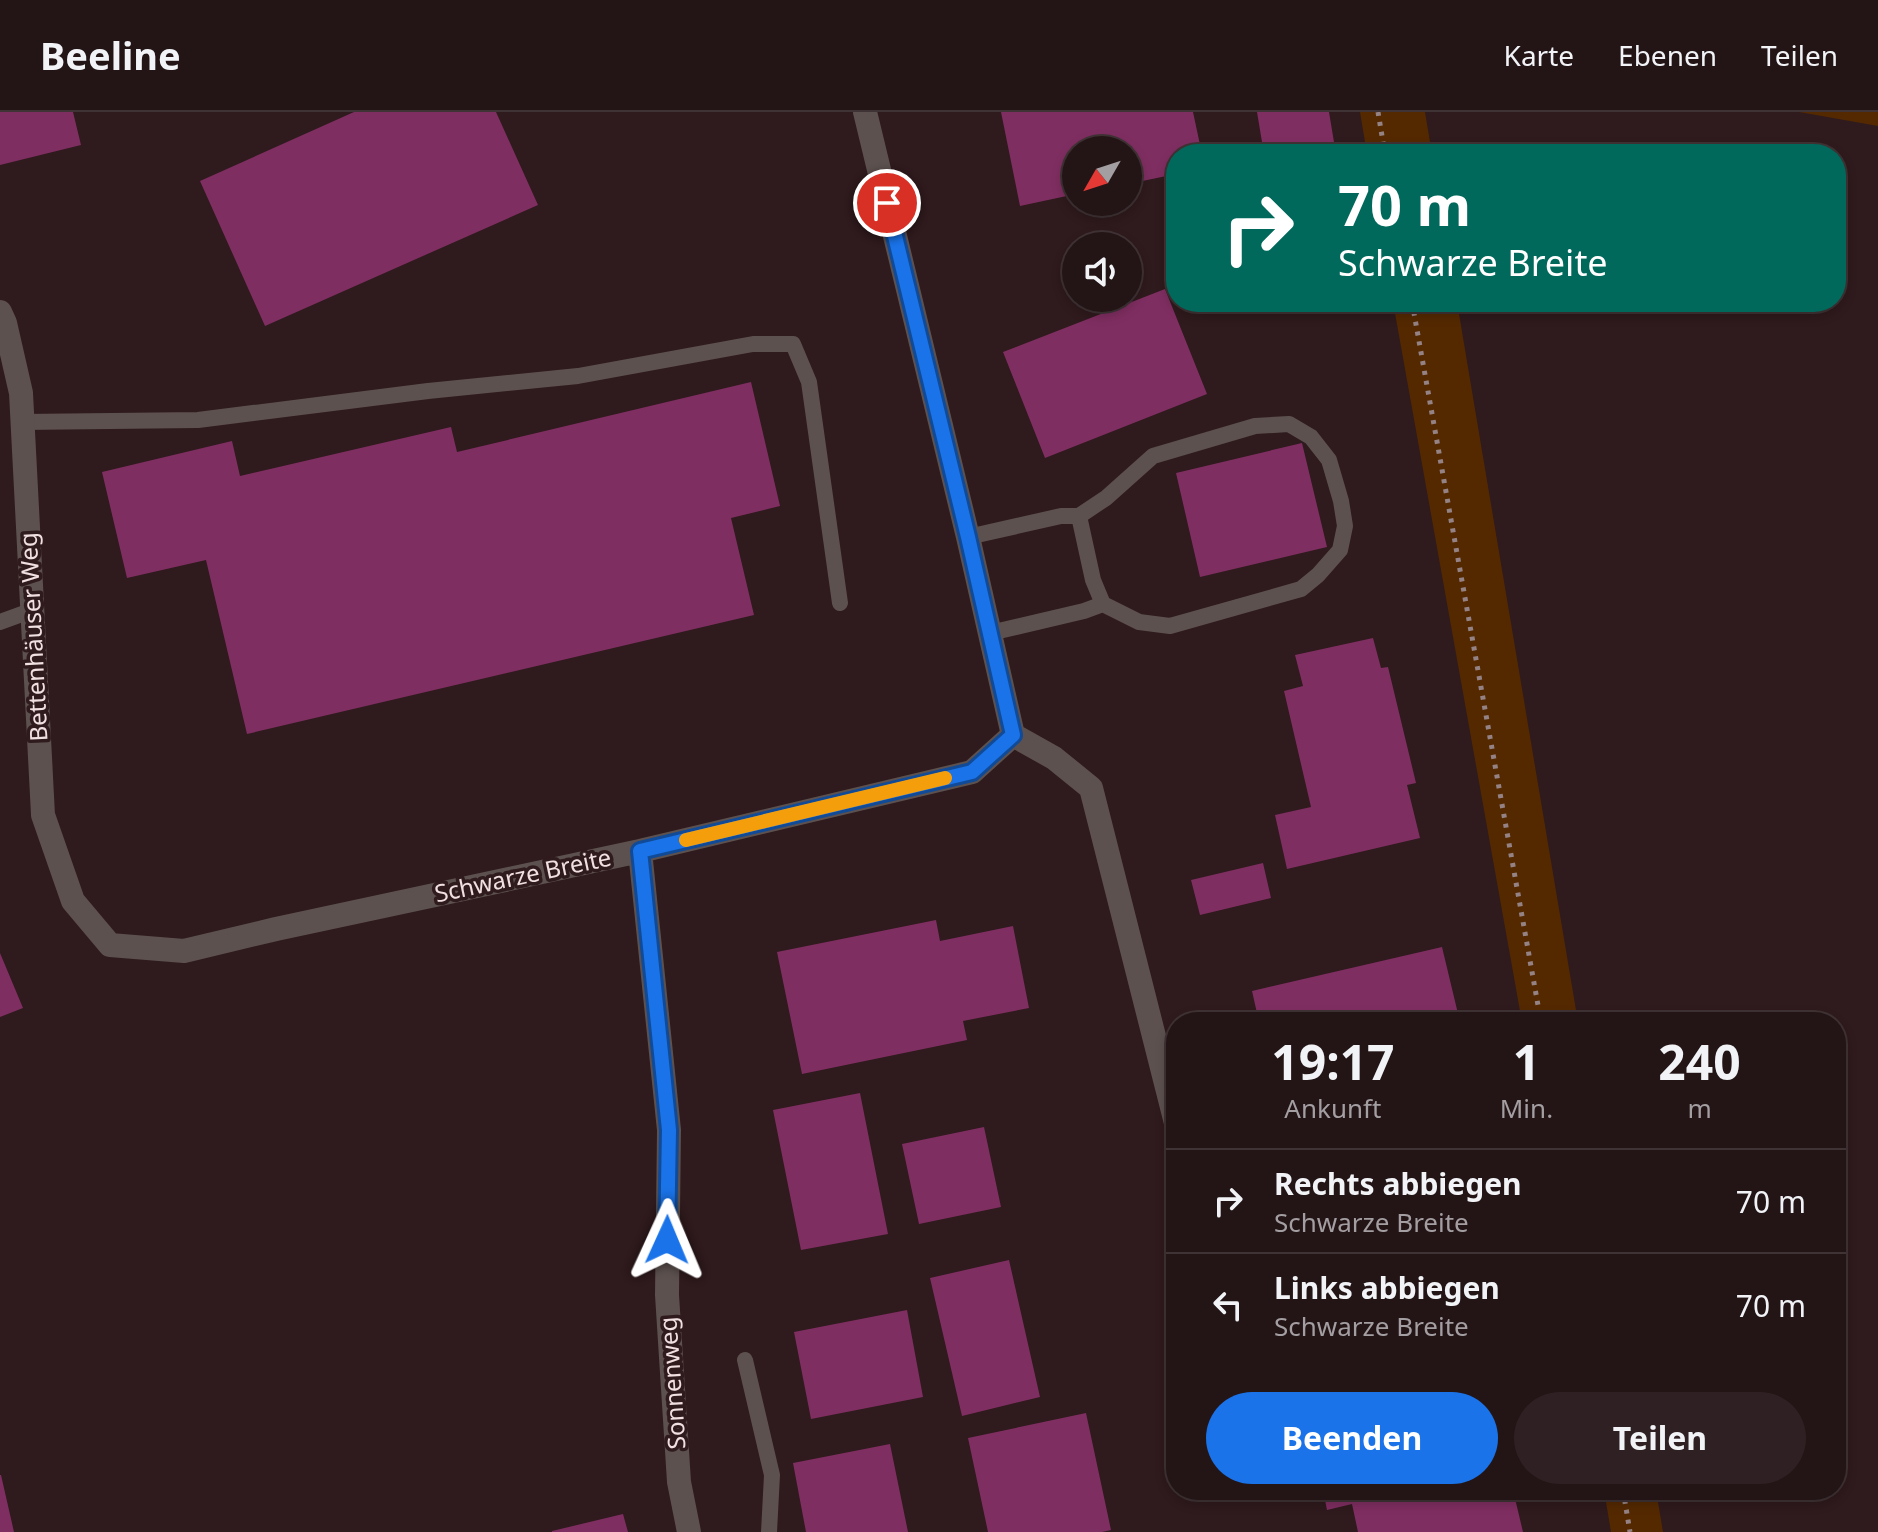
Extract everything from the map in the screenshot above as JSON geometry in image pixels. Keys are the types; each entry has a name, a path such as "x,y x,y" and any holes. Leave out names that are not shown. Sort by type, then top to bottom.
{"street":[{"path":"865,112 1013,735 1054,758 1091,788 1166,1084"},
{"name":"Bettenhäuser Weg","path":"0,312 21,393 43,815 73,901 110,945"},
{"name":"Schwarze Breite","path":"110,945 184,951 640,851 972,772 1013,735"},
{"name":"Sonnenweg","path":"640,851 669,1130 667,1295 679,1482 689,1532"}],"lane":[{"path":"23,422 198,420 578,376 753,344 793,344 809,382 840,603"},
{"path":"968,537 1061,516 1079,516 1106,498 1153,456 1255,426 1289,424 1311,437 1329,460 1345,526 1340,550 1301,589 1170,626 1139,622 1103,604 1093,580 1079,516"},
{"path":"990,633 1103,604"},
{"path":"0,622 33,610"},
{"path":"745,1360 772,1475 769,1532"}],"path":[{"path":"1378,112 1383,144"},
{"path":"1414,312 1539,1012"},
{"path":"1625,1500 1630,1532"}],"shaded area":[{"path":"1360,112 1425,112 1430,144 1365,144"},
{"path":"1799,112 1878,112 1878,126"},
{"path":"1395,312 1459,312 1576,1012 1520,1012"},
{"path":"1606,1500 1658,1500 1663,1532 1611,1532"}],"building":[{"path":"0,112 73,112 81,145 0,165"},
{"path":"354,112 496,112 538,205 265,326 200,181"},
{"path":"1001,112 1193,112 1200,144 1166,144 1166,176 1142,181 1142,136 1062,136 1062,197 1020,206"},
{"path":"1257,112 1329,112 1334,144 1262,144"},
{"path":"1165,289 1166,312 1174,312 1207,394 1045,458 1003,352 1106,312 1142,312 1142,298"},
{"path":"751,382 780,506 731,518 754,615 247,734 206,560 127,578 102,472 232,441 240,476 451,427 457,452"},
{"path":"1302,443 1327,547 1200,577 1176,473"},
{"path":"1373,638 1381,668 1388,667 1416,783 1407,785 1420,838 1287,869 1275,815 1311,807 1284,691 1303,686 1295,655"},
{"path":"1263,863 1271,898 1200,915 1191,880"},
{"path":"936,920 940,941 1013,926 1029,1008 963,1021 967,1040 802,1074 777,952"},
{"path":"1442,947 1458,1012 1257,1012 1252,991"},
{"path":"0,953 23,1008 0,1017"},
{"path":"860,1093 888,1234 801,1250 773,1110"},
{"path":"984,1127 1001,1207 919,1224 902,1144"},
{"path":"1009,1260 1040,1397 962,1416 930,1278"},
{"path":"907,1310 923,1397 811,1419 794,1332"},
{"path":"1086,1413 1111,1530 988,1532 968,1438"},
{"path":"890,1444 908,1532 806,1532 793,1463"},
{"path":"1,1475 14,1532 0,1532"},
{"path":"1325,1500 1515,1500 1523,1532 1358,1532 1352,1504 1327,1510"},
{"path":"623,1514 628,1532 552,1532 552,1531"}],"slow traffic":[{"path":"686,840 945,778"}],"route":[{"path":"667,1240 669,1130 640,851 972,772 1013,735 887,203"}]}
